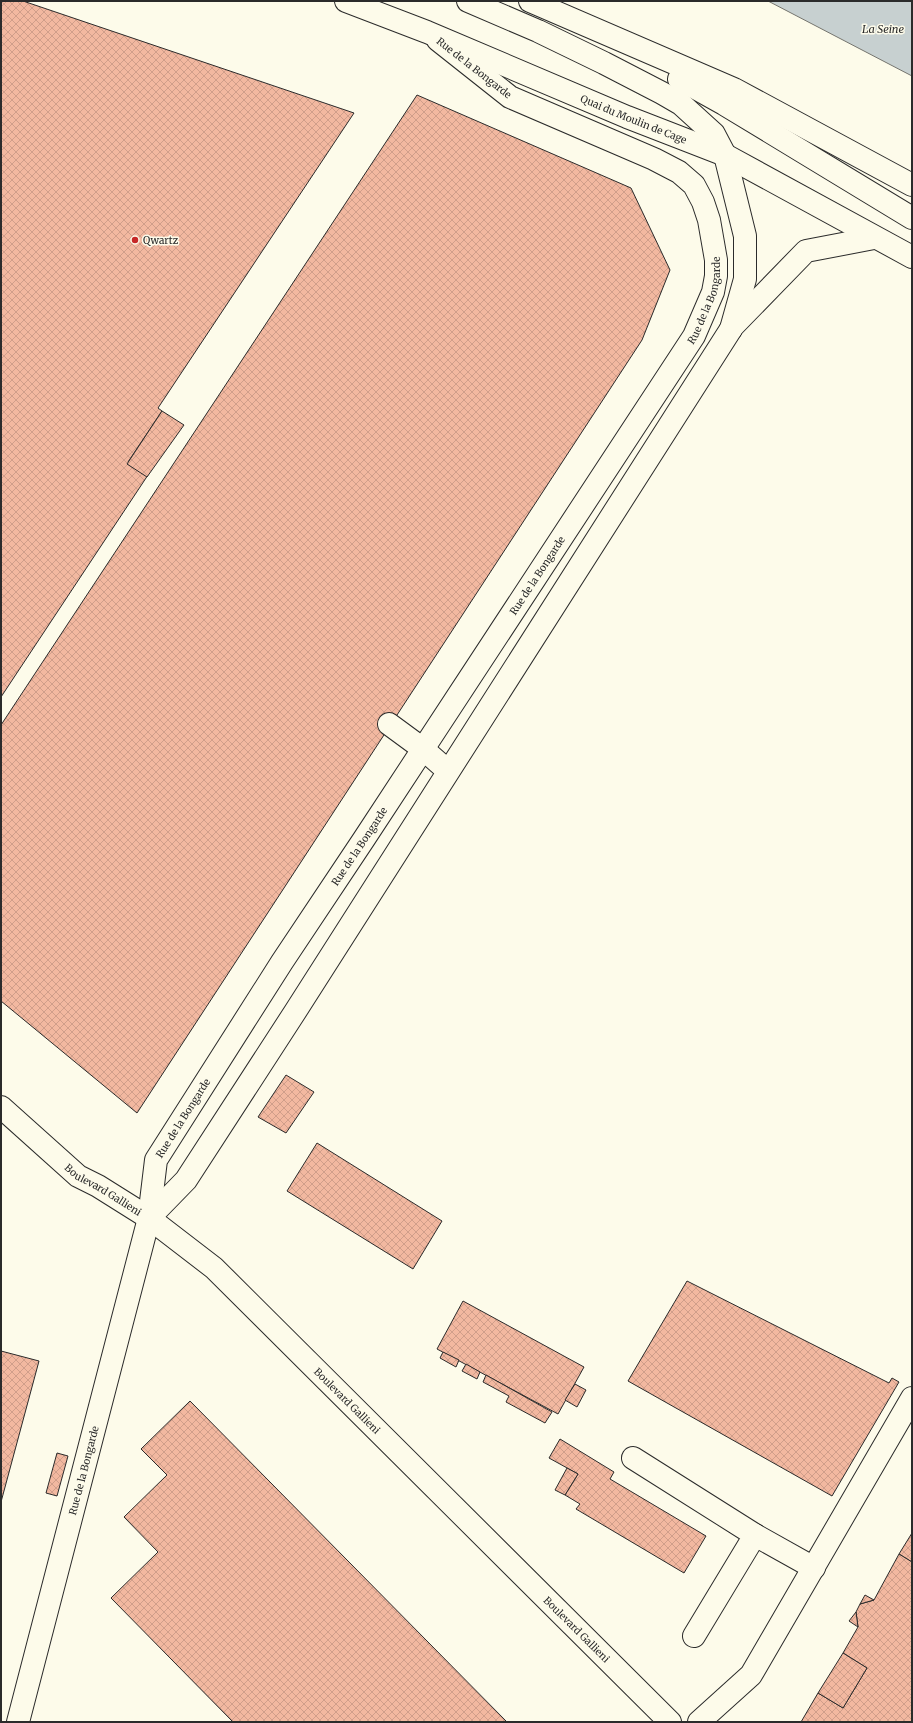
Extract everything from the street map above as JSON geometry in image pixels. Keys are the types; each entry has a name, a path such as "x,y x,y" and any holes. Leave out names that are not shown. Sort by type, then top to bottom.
{"street":[{"name":"Quai du Moulin de Cage","path":"346,1 427,32 627,117 725,155 874,238 912,257"},
{"path":"468,1 597,59 682,104 714,134 725,155 745,236 745,279 731,329"},
{"path":"530,1 734,89 912,184"},
{"path":"571,19 724,104 912,218"},
{"name":"Rue de la Bongarde","path":"18,1722 149,1218 156,1160 282,962 694,336 713,292 716,276 716,260 709,220 703,202 694,185 679,172 654,159 510,97 427,32"},
{"path":"731,329 806,252 874,238"},
{"name":"Rue de la Bongarde","path":"149,1218 186,1180 731,329"},
{"path":"389,724 423,748 448,771"},
{"name":"Boulevard Gallieni","path":"1,1107 78,1176 98,1186 149,1218 214,1268 670,1722"},
{"path":"699,1722 751,1675 912,1398"},
{"path":"633,1458 755,1535 814,1568"},
{"path":"694,1636 755,1535"}],"water":[{"name":"La Seine","path":"768,1 912,1 912,76"}],"building":[{"name":"Qwartz","path":"1,1 23,1 354,113 158,408 162,411 128,462 148,475 1,697"},
{"path":"417,95 631,188 670,270 642,340 137,1113 1,1001 1,725"},
{"path":"162,411 184,425 147,477 127,464"},
{"path":"286,1075 314,1092 286,1133 258,1117"},
{"path":"317,1143 442,1221 413,1269 287,1191"},
{"path":"687,1281 889,1383 892,1378 899,1382 832,1496 628,1381"},
{"path":"463,1301 584,1367 558,1414 437,1349"},
{"path":"1,1351 39,1361 1,1502"},
{"path":"443,1352 459,1360 456,1367 440,1358"},
{"path":"466,1364 480,1372 477,1379 462,1371"},
{"path":"486,1375 552,1412 545,1423 506,1402 509,1396 483,1382"},
{"path":"575,1384 586,1390 577,1407 565,1400"},
{"path":"190,1401 507,1722 233,1722 111,1598 158,1552 124,1517 167,1475 141,1449"},
{"path":"560,1439 614,1472 610,1479 706,1536 684,1573 576,1509 580,1504 565,1495 578,1474 549,1458"},
{"path":"57,1453 68,1456 57,1496 46,1493"},
{"path":"567,1468 578,1474 565,1495 555,1490"},
{"path":"912,1533 912,1562 899,1554"},
{"path":"899,1554 912,1562 912,1722 801,1722 818,1693 843,1708 867,1668 843,1653 858,1627 856,1612 860,1604 874,1600"},
{"path":"865,1595 874,1600 860,1604"},
{"path":"856,1612 858,1627 849,1621"},
{"path":"843,1653 867,1668 843,1708 818,1693"}],"place":[{"name":"Qwartz","path":"135,240"}]}
